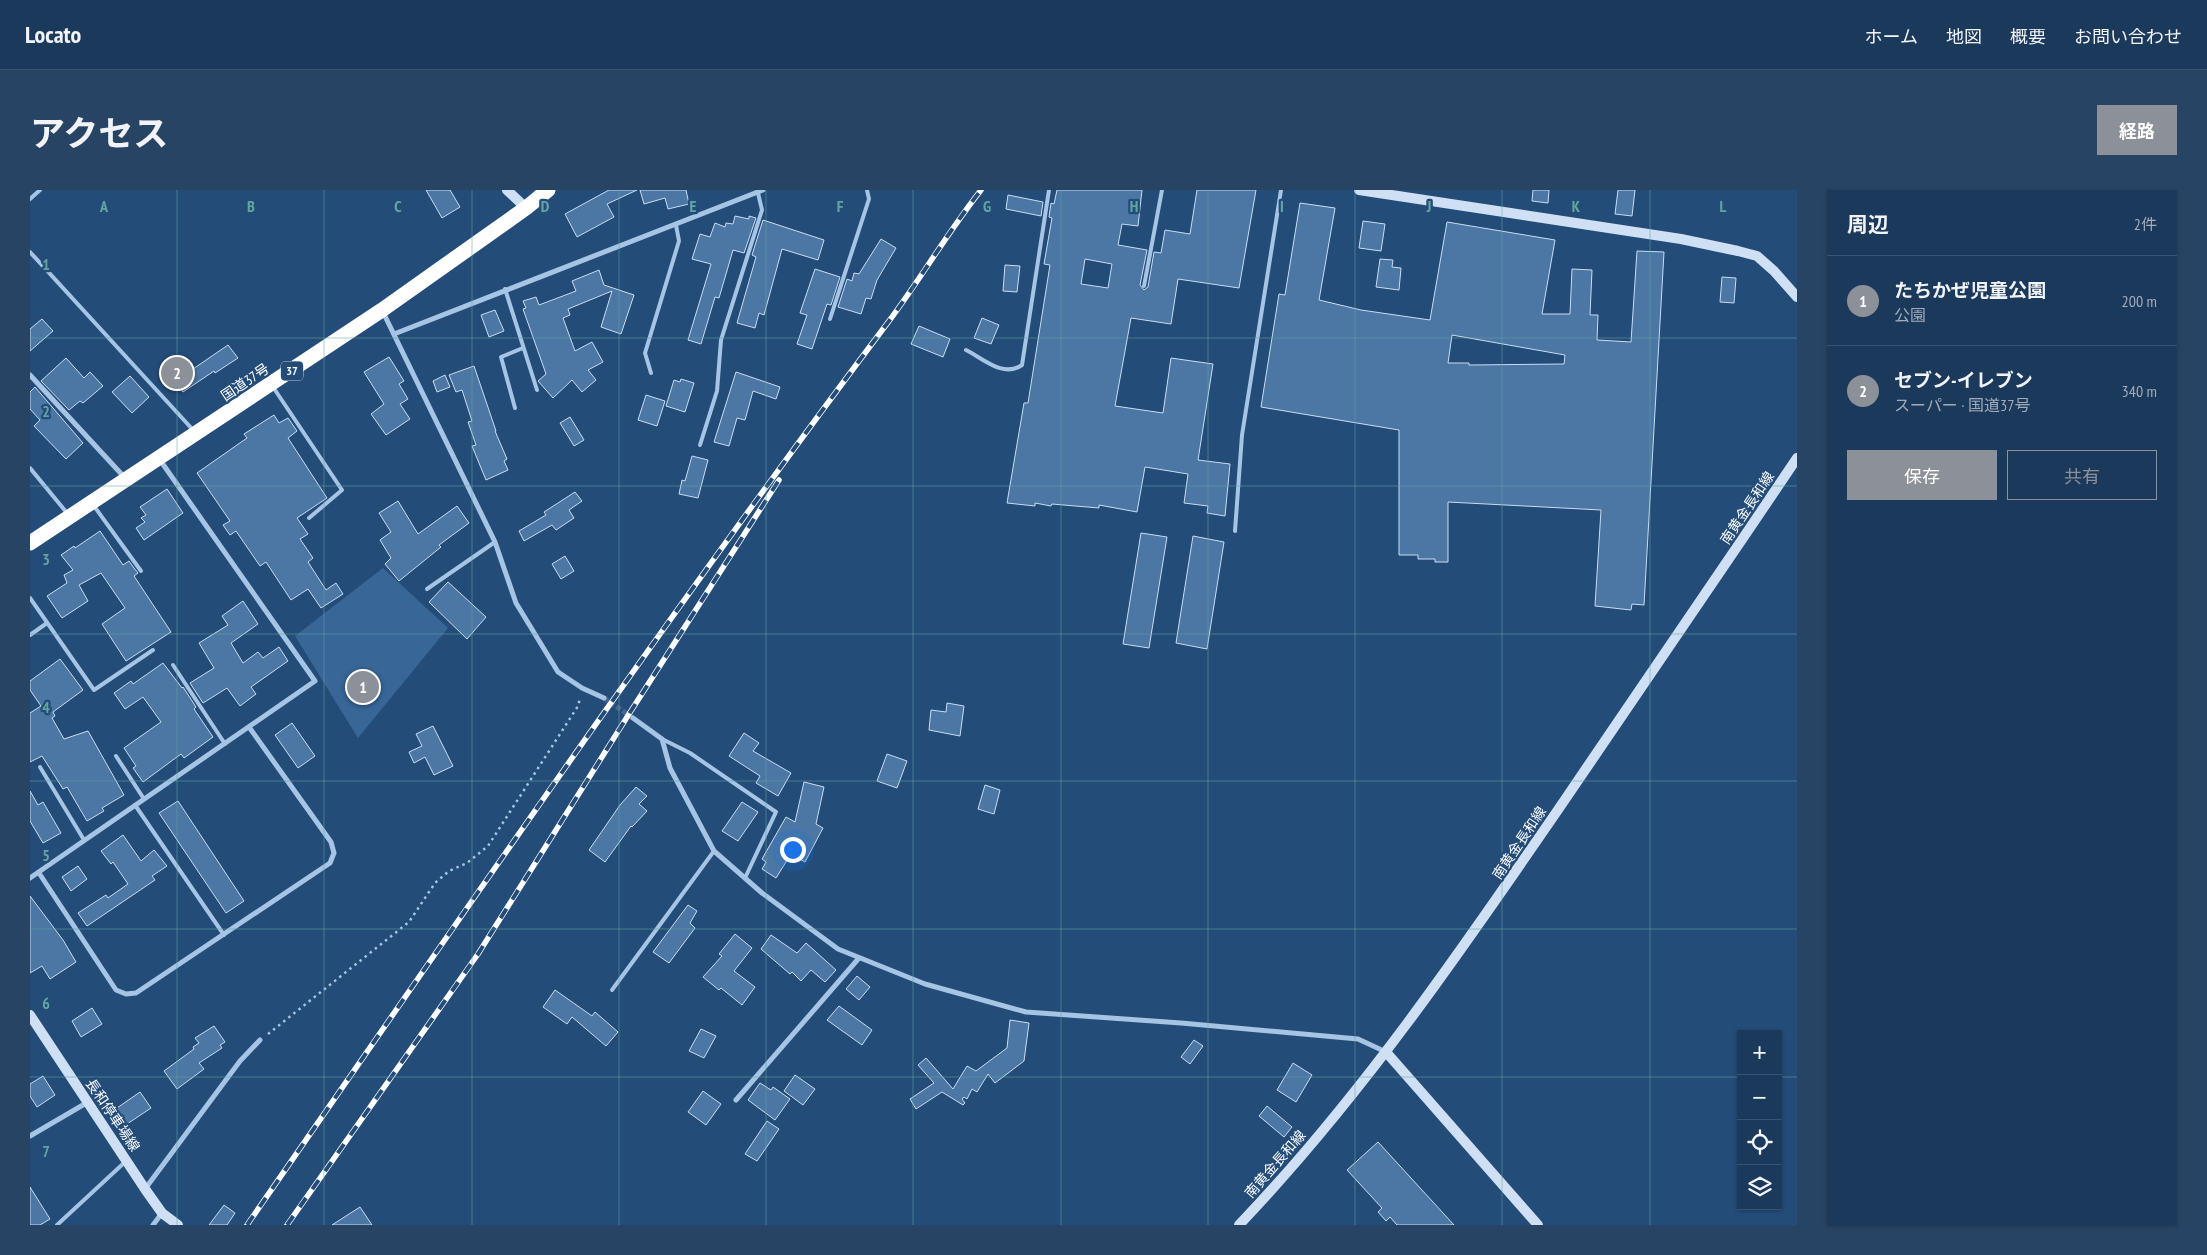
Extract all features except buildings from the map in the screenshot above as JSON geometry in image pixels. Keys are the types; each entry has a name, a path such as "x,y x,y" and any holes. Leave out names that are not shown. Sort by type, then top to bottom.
{"highway":[{"name":"国道37号","path":"30,543 382,310 526,208 548,190"}],"main road":[{"path":"507,190 526,208"},
{"path":"1359,190 1681,239 1738,250 1757,256 1774,271 1797,297"},
{"name":"南黄金長和線","path":"1239,1225 1280,1182 1386,1052 1498,898 1797,458"},
{"name":"長和停車場線","path":"30,1015 145,1189 162,1213 178,1225"},
{"path":"1386,1052 1538,1225"}],"street":[{"path":"394,334 505,289 764,190"},
{"path":"382,310 494,542 516,603 558,672 582,688 604,698"},
{"path":"30,374 126,479"},
{"path":"30,878 315,681 158,457"},
{"path":"633,718 662,739 670,768 714,851 745,878 838,949 925,984 1026,1012 1181,1023 1358,1039 1386,1052"},
{"path":"38,873 116,990 126,994 136,993 330,863 334,853 331,842 248,727"},
{"path":"736,1100 859,958"},
{"path":"145,1189 240,1061 260,1040"},
{"path":"30,1136 88,1102"},
{"path":"153,1225 162,1213"}],"lane":[{"path":"30,199 40,190"},
{"path":"830,319 869,199 867,190"},
{"path":"966,350 1003,370 1014,370 1022,365 1049,190"},
{"path":"1144,286 1162,190"},
{"path":"1235,531 1242,435 1281,190"},
{"path":"700,445 717,391 721,340 762,210 758,193"},
{"path":"651,373 645,353 679,241 676,225"},
{"path":"30,252 197,434"},
{"path":"505,289 537,390"},
{"path":"515,408 501,357 523,348"},
{"path":"271,385 342,490 309,518"},
{"path":"30,468 70,517"},
{"path":"92,502 141,571"},
{"path":"427,589 494,542"},
{"path":"30,598 94,690 153,650"},
{"path":"30,635 47,623"},
{"path":"173,665 225,744"},
{"path":"662,739 690,753 776,812 745,878"},
{"path":"116,756 144,799"},
{"path":"40,767 84,840"},
{"path":"136,805 224,935"},
{"path":"612,990 714,851"},
{"path":"57,1225 127,1160"}],"path":[{"path":"260,1040 409,922 435,883 449,870 467,863 488,846 578,706 582,688"}],"shaded area":[{"path":"383,568 448,628 358,738 295,636"}],"tunnel":[{"path":"604,698 633,718"}],"railway":[{"path":"247,1225 484,883 644,657 806,432 901,305 981,190"},
{"path":"287,1225 478,954 779,480"}],"place":[{"name":"セブン-イレブン","path":"177,373"},
{"name":"たちかぜ児童公園","path":"363,687"}]}
